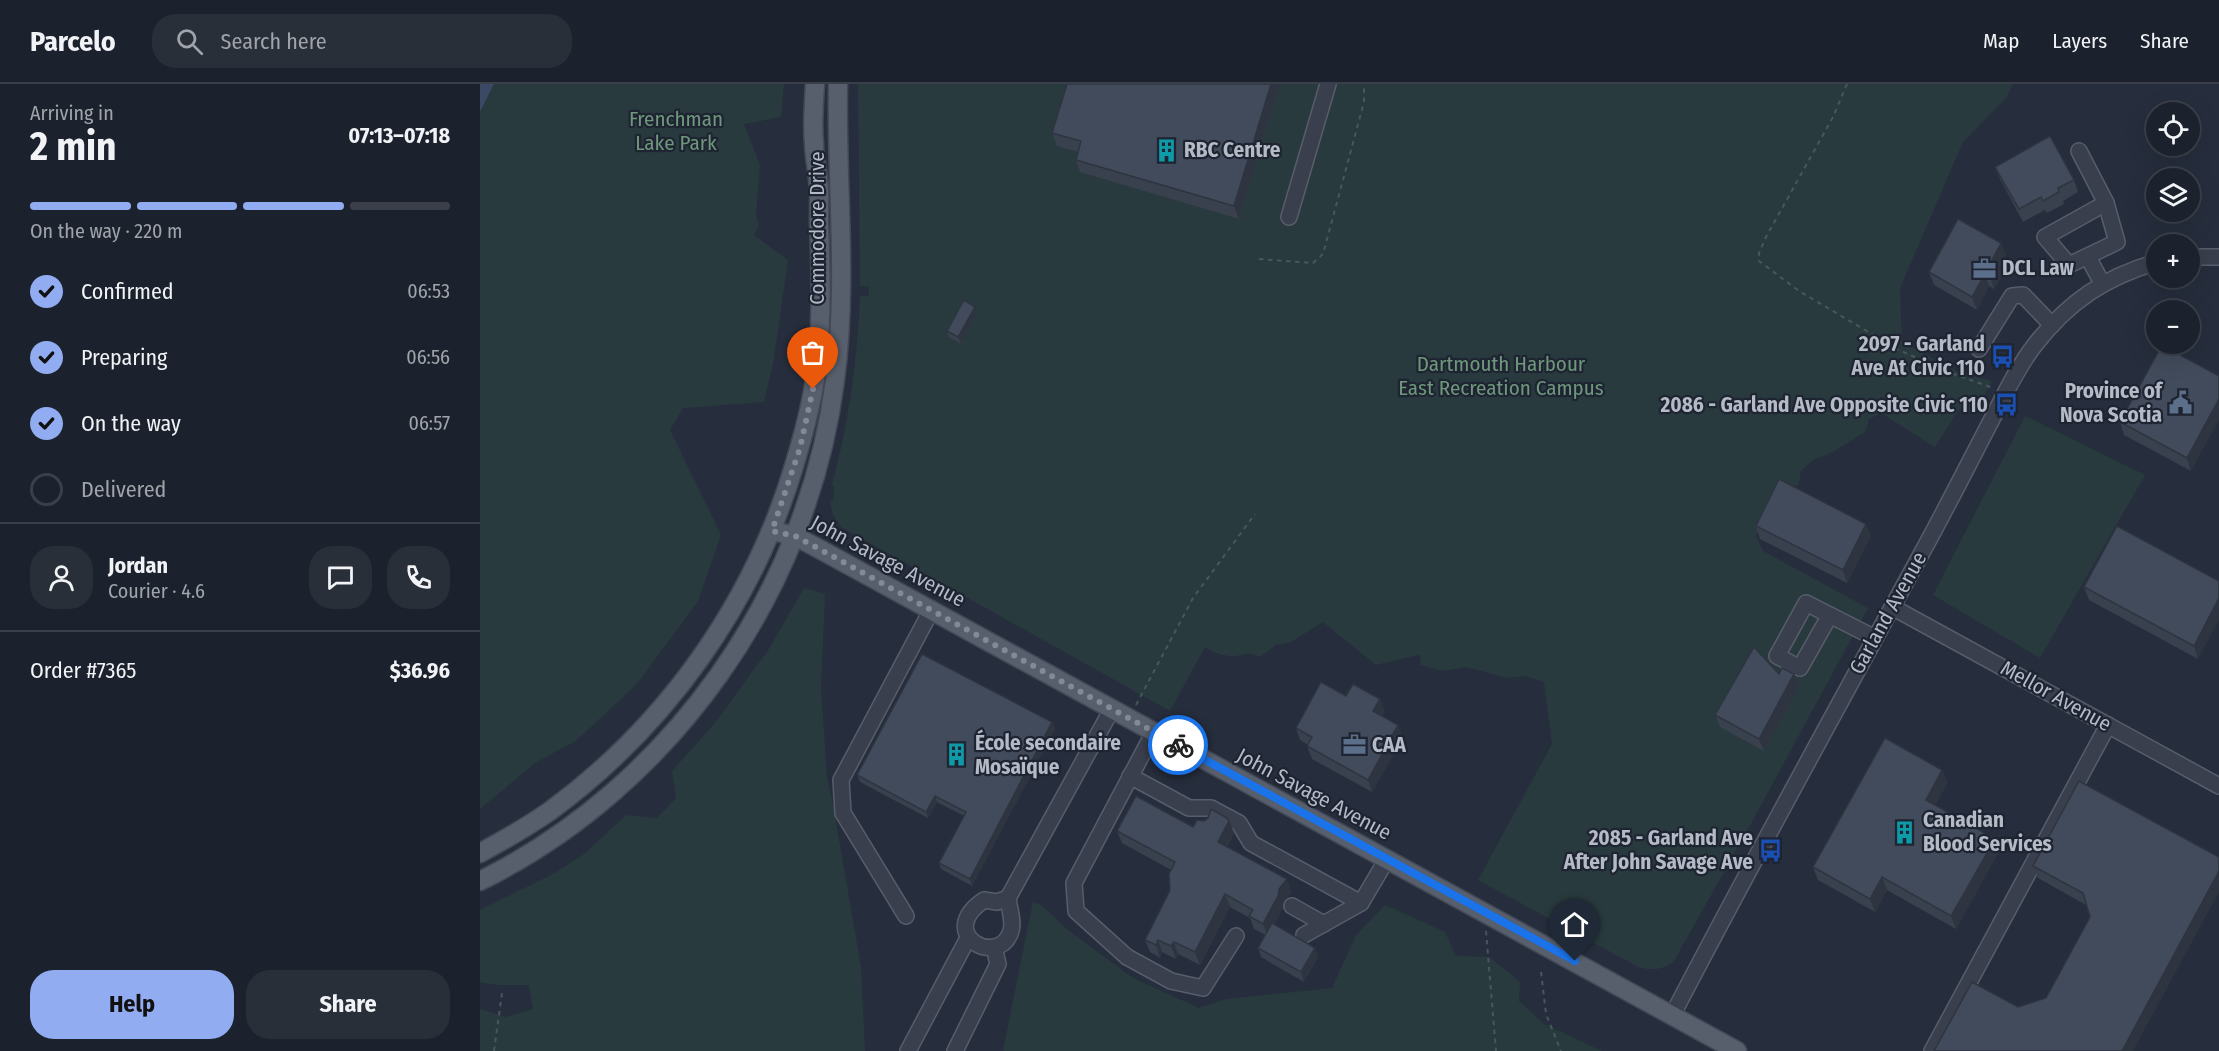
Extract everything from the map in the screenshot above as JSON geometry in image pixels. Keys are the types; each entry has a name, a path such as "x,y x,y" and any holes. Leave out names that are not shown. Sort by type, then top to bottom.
{"main road":[{"name":"Commodore Drive","path":"480,853 504,841 550,811 609,762 650,722 715,636 756,567 772,531 800,448 813,389 820,330 821,254 819,180 813,142 814,84"},
{"name":"Commodore Drive","path":"480,881 506,868 586,814 612,794 668,738 724,670 748,632 782,568 795,536 819,460 836,380 840,328 838,84"},
{"name":"John Savage Avenue","path":"772,531 795,536 932,609 1737,1051"}],"street":[{"path":"1289,217 1328,84"},
{"path":"2079,151 2106,203 2116,242 2069,265 2045,237 2106,203"},
{"path":"821,254 840,255"},
{"path":"2088,257 2102,283"},
{"path":"2200,257 2219,257"},
{"name":"Garland Avenue","path":"1672,1016 1748,869 1892,607 2008,388 2033,347 2072,304 2102,283 2146,265"},
{"path":"1979,349 2012,296 2023,295 2052,325"},
{"name":"Mellor Avenue","path":"1892,607 2219,786"},
{"path":"906,916 843,813 842,780 932,609"},
{"path":"1830,615 1875,638"},
{"path":"1008,898 997,902 984,900 973,908 966,918 966,931 968,938 975,945 985,948 994,947 1006,940 1012,929 1008,898 1112,709"},
{"path":"1932,1051 2108,725"},
{"path":"1154,732 1074,883 1076,911 1127,957 1171,981 1203,988 1236,936"},
{"path":"1130,776 1190,808 1206,824"},
{"path":"1190,808 1211,808 1230,818 1239,824 1251,843"},
{"path":"1232,838 1251,843 1361,903"},
{"path":"1304,935 1361,903 1387,859"},
{"path":"1292,906 1324,924"},
{"path":"908,1051 968,938"},
{"path":"955,1051 998,964 994,947"}],"path":[{"path":"1259,259 1313,263 1323,254 1364,102 1364,84"},
{"path":"1847,84 1833,117 1766,237 1759,253 1759,261 1799,291 1899,350 1948,372 1994,388 2008,388"},
{"path":"1129,718 1193,598 1255,514"},
{"path":"1485,912 1496,1051"},
{"path":"1541,972 1546,1014 1561,1051"},
{"path":"494,1051 502,993"}],"green space":[{"name":"Frenchman Lake Park","path":"494,84 784,84 781,117 744,124 760,165 756,214 759,225 754,235 788,260 773,364 764,402 683,408 670,430 721,535 698,601 637,684 577,740 535,763 480,809 480,112"},
{"name":"Dartmouth Harbour East Recreation Campus","path":"858,84 2013,84 2006,98 1963,142 1900,288 1902,342 1958,372 1992,381 1973,415 1960,408 1935,447 1881,413 1869,419 1865,432 1829,454 1813,460 1801,471 1799,484 1773,508 1756,536 1763,551 1868,608 1674,961 1657,969 1638,967 1478,880 1552,744 1544,682 1526,676 1508,678 1466,667 1443,671 1420,665 1421,656 1418,655 1376,665 1323,622 1291,642 1276,645 1260,657 1247,654 1226,656 1205,647 1170,711 841,527 833,515 830,501 833,501 834,486 832,485 851,391 860,296 869,296 869,286 860,286"},
{"path":"2025,416 2145,475 2040,658 1933,595"},
{"path":"804,588 825,594 821,688 827,778 861,967 865,1051 480,1051 480,1009 506,1017 533,1009 529,985 497,985 480,982 480,910 555,873 584,854 626,815 657,818 676,798 672,771 715,723 769,649"},
{"path":"1033,902 1040,904 1068,930 1133,978 1199,1008 1226,999 1332,988 1356,935 1385,905 1445,932 1456,956 1489,957 1520,982 1519,1001 1544,1024 1602,1051 1003,1051"}],"water":[{"path":"480,84 494,84 480,112"}],"building":[{"name":"RBC Centre","path":"1067,84 1271,84 1234,206 1076,160 1081,141 1052,133"},
{"path":"2050,136 2074,180 2058,188 2059,192 2043,201 2041,197 2019,209 1995,167"},
{"path":"1958,219 2001,243 1992,260 1997,262 1990,276 1985,274 1972,297 1929,272"},
{"path":"964,300 975,307 958,337 947,331"},
{"name":"Province of Nova Scotia","path":"2157,354 2179,354 2219,376 2219,399 2187,458 2120,422"},
{"path":"1779,479 1866,524 1843,570 1756,526"},
{"path":"2117,526 2219,581 2219,598 2194,646 2084,587"},
{"path":"1754,647 1779,674 1782,668 1794,674 1759,739 1715,715"},
{"name":"École secondaire Mosaïque","path":"922,654 1052,722 970,879 939,863 966,812 935,796 926,812 857,775"},
{"name":"CAA","path":"1321,682 1346,696 1353,684 1380,699 1373,711 1398,725 1368,780 1307,746 1312,737 1296,728"},
{"name":"Canadian Blood Services","path":"1885,738 1942,770 1926,800 1995,839 1951,916 1882,877 1870,899 1813,867"},
{"path":"2079,781 2219,857 2219,871 2122,1051 1934,1051 1972,982 2018,1007 2046,998 2090,917 2083,893 2033,866"},
{"path":"1136,796 1193,827 1197,820 1204,821 1208,818 1211,809 1227,818 1229,821 1218,842 1287,879 1279,889 1278,896 1263,924 1249,916 1253,910 1225,894 1195,952 1174,942 1171,946 1158,940 1156,945 1145,940 1170,890 1169,874 1175,862 1117,831"},
{"path":"1272,923 1315,948 1301,972 1258,948"}],"way so far":[{"path":"813,389 800,448 772,531 795,536 1178,745"}],"place":[{"name":"RBC Centre","path":"1166,150"},
{"name":"DCL Law","path":"1984,268"},
{"name":"2097 - Garland Ave At Civic 110","path":"2003,356"},
{"name":"Province of Nova Scotia","path":"2180,403"},
{"name":"2086 - Garland Ave Opposite Civic 110","path":"2006,405"},
{"name":"CAA","path":"1354,745"},
{"name":"École secondaire Mosaïque","path":"957,755"},
{"name":"Canadian Blood Services","path":"1905,832"},
{"name":"2085 - Garland Ave After John Savage Ave","path":"1771,850"}],"route":[{"path":"1178,745 1575,961"}]}
